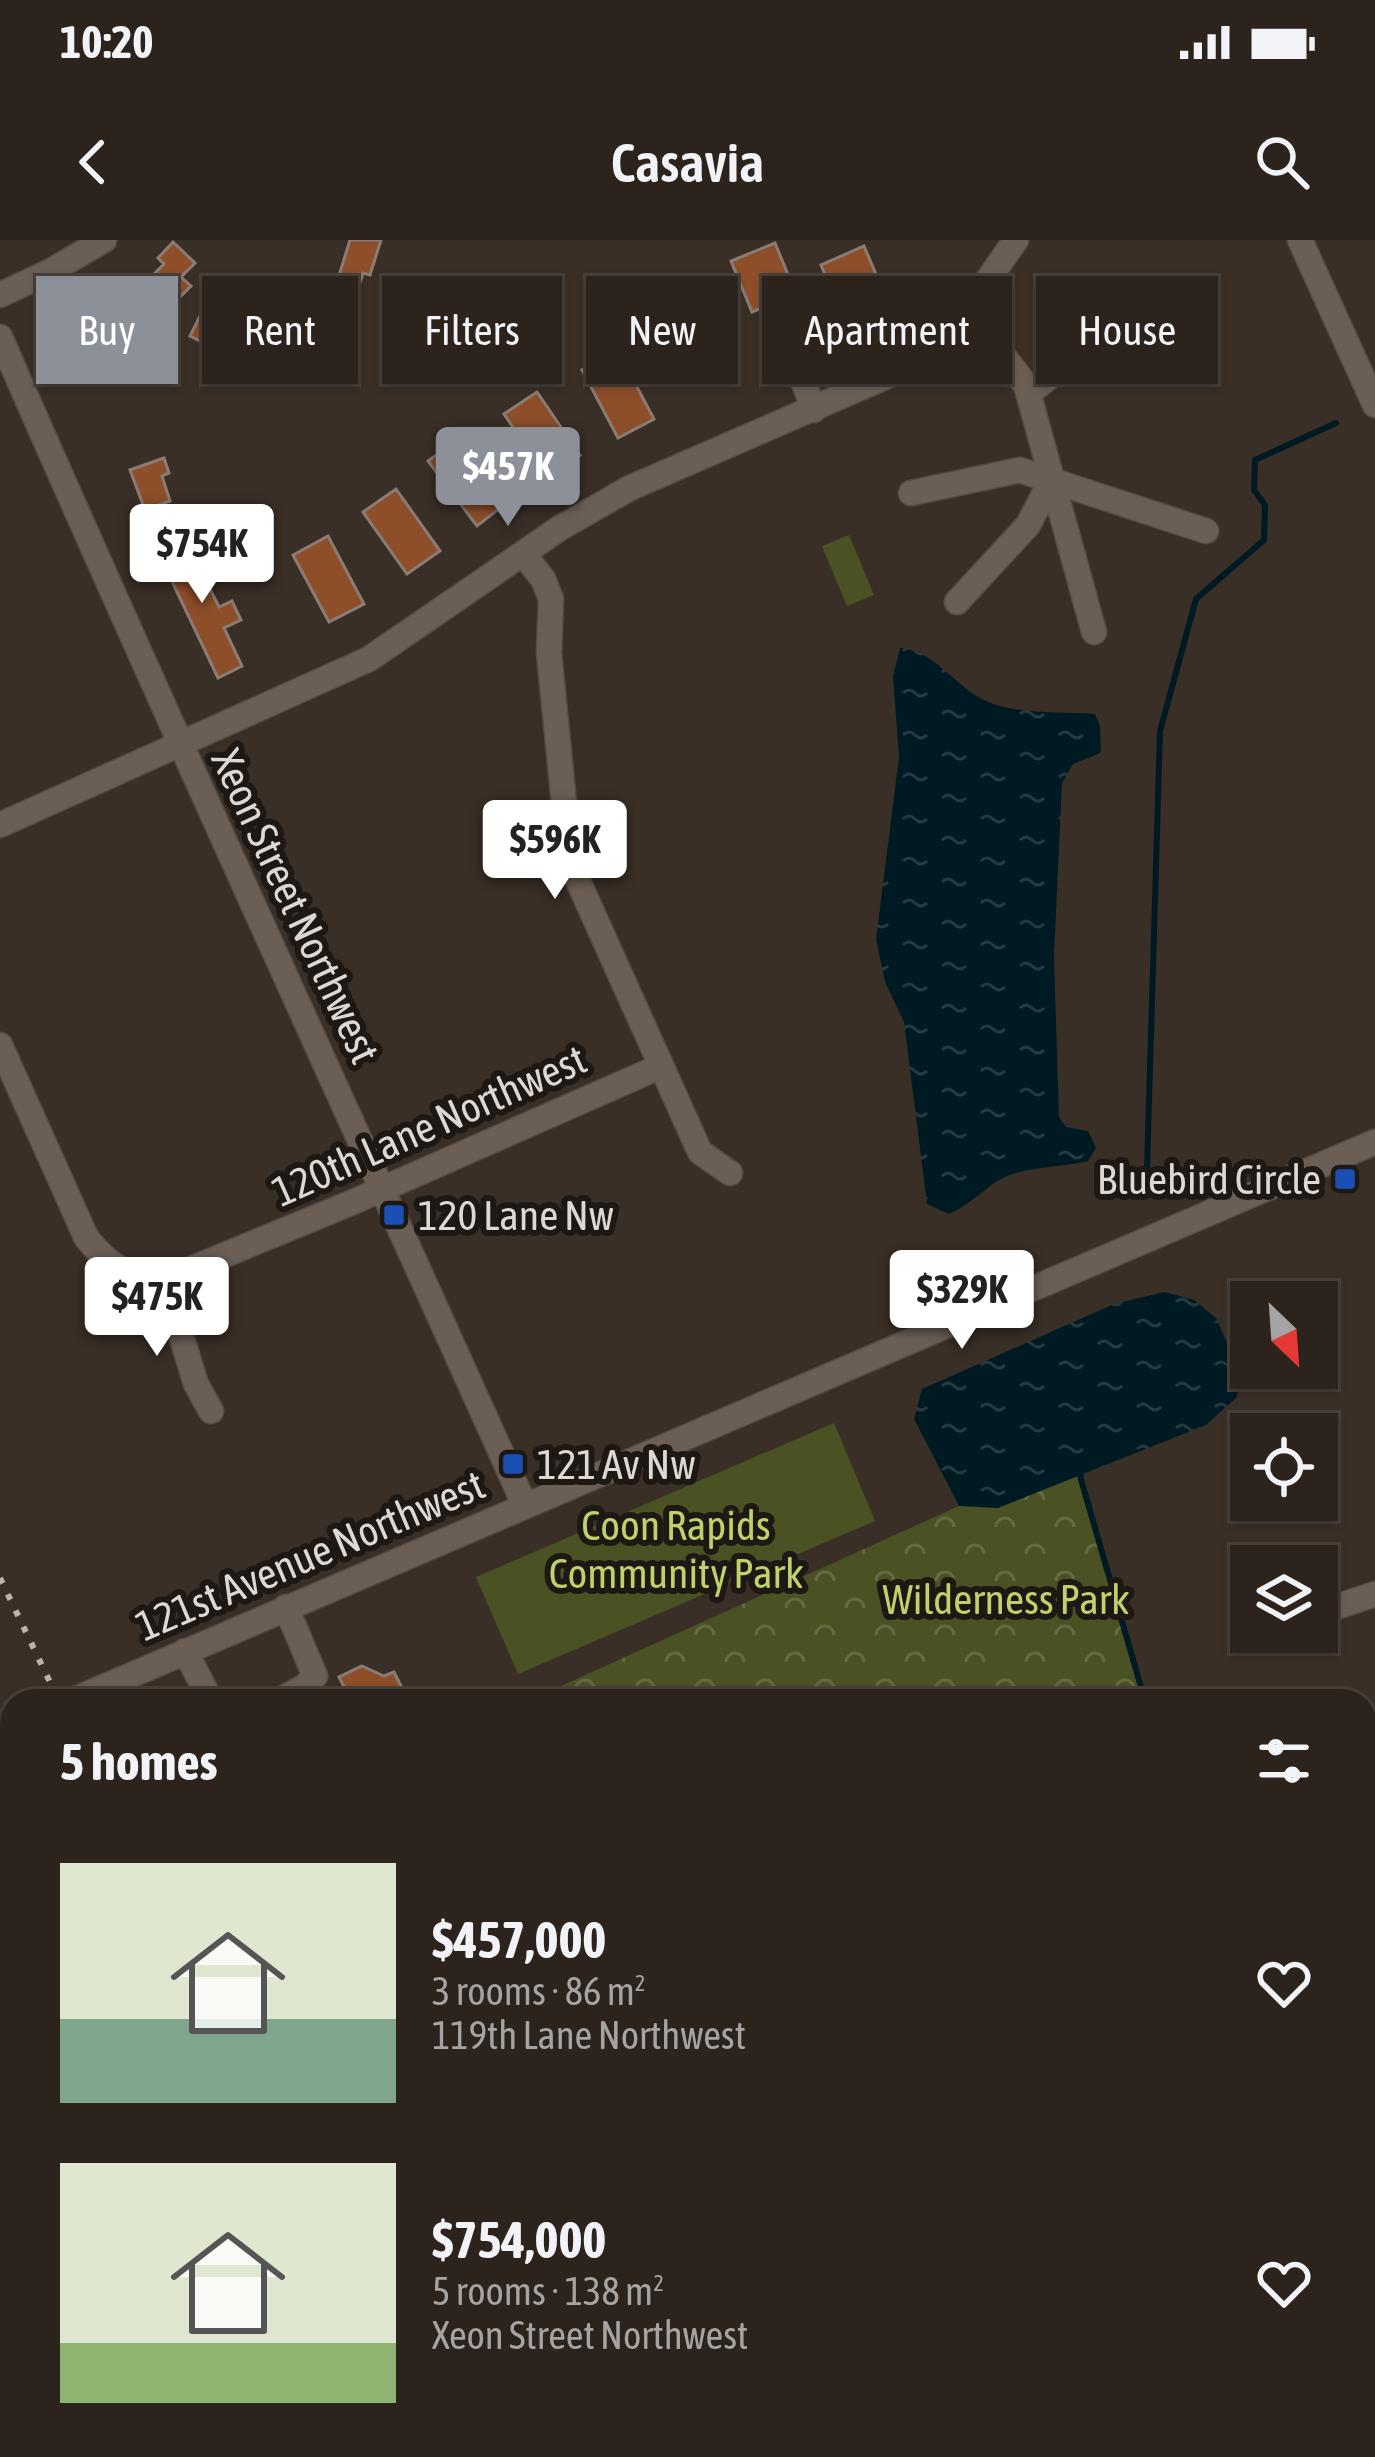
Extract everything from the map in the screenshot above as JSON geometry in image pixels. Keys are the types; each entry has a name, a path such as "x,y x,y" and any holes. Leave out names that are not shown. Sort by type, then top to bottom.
{"street":[{"path":"0,295 104,240"},
{"path":"992,276 1016,240"},
{"path":"1300,240 1375,405"},
{"name":"Xeon Street Northwest","path":"0,337 179,748 384,1189 524,1506"},
{"path":"1012,364 1029,393 1094,632"},
{"path":"804,384 814,410"},
{"path":"0,825 370,659 588,510 871,384"},
{"path":"1029,393 1040,384"},
{"path":"911,493 1020,470 1206,531"},
{"path":"957,602 1028,525 1051,481"},
{"path":"524,555 543,579 551,599 549,653 570,863 700,1152 730,1173"},
{"path":"0,1045 86,1237 101,1258 119,1270 164,1280 196,1384 211,1412"},
{"name":"120th Lane Northwest","path":"164,1280 384,1189 659,1066"},
{"name":"121st Avenue Northwest","path":"98,1689 1374,1146"},
{"path":"1338,1606 1375,1594"},
{"path":"286,1607 315,1676 302,1689"},
{"path":"185,1651 205,1689"}],"path":[{"path":"172,1689 186,1683"}],"green space":[{"path":"849,535 874,595 847,606 822,546"},
{"name":"Coon Rapids Community Park","path":"834,1423 875,1521 518,1674 476,1577"},
{"name":"Wilderness Park","path":"1080,1476 1142,1689 555,1689 959,1506"}],"water":[{"path":"900,648 923,655 993,704 1095,714 1100,726 1101,753 1073,764 1062,783 1054,956 1059,1117 1066,1127 1088,1131 1096,1148 1088,1161 1009,1175 949,1214 927,1204 904,1022 885,982 876,939 899,757 893,676"},
{"path":"1164,1292 1194,1300 1216,1318 1230,1350 1230,1389 1238,1389 1237,1397 1206,1425 998,1508 959,1506 914,1419 922,1389 1114,1304"}],"building":[{"path":"350,240 381,240 370,275 363,273 358,289 358,276 339,276"},
{"path":"173,242 195,263 181,277 191,286 178,299 178,276 152,276 164,264 158,258"},
{"path":"775,243 789,276 762,276 762,308 752,312 731,261"},
{"path":"864,246 877,276 826,276 821,265"},
{"path":"202,315 202,342 190,336"},
{"path":"589,384 635,384 654,419 618,438"},
{"path":"537,392 580,455 547,478 504,414"},
{"path":"460,437 509,501 477,526 428,461"},
{"path":"164,458 169,473 162,476 170,501 145,510 130,470"},
{"path":"396,489 440,551 407,574 363,512"},
{"path":"183,535 219,607 232,601 241,620 224,628 242,666 218,678 156,548"},
{"path":"328,536 364,604 329,622 293,555"},
{"path":"362,1666 384,1676 394,1672 402,1689 340,1689 344,1687 339,1677"}],"waterway":[{"path":"1147,1169 1160,731 1196,599 1264,540 1265,505 1254,490 1255,460 1336,423"},
{"path":"1083,1468 1080,1476 1142,1689"}],"railway":[{"path":"0,1578 53,1689"}],"place":[{"name":"Bluebird Circle","path":"1345,1179"},
{"name":"120 Lane Nw","path":"394,1215"},
{"name":"121 Av Nw","path":"513,1464"}]}
